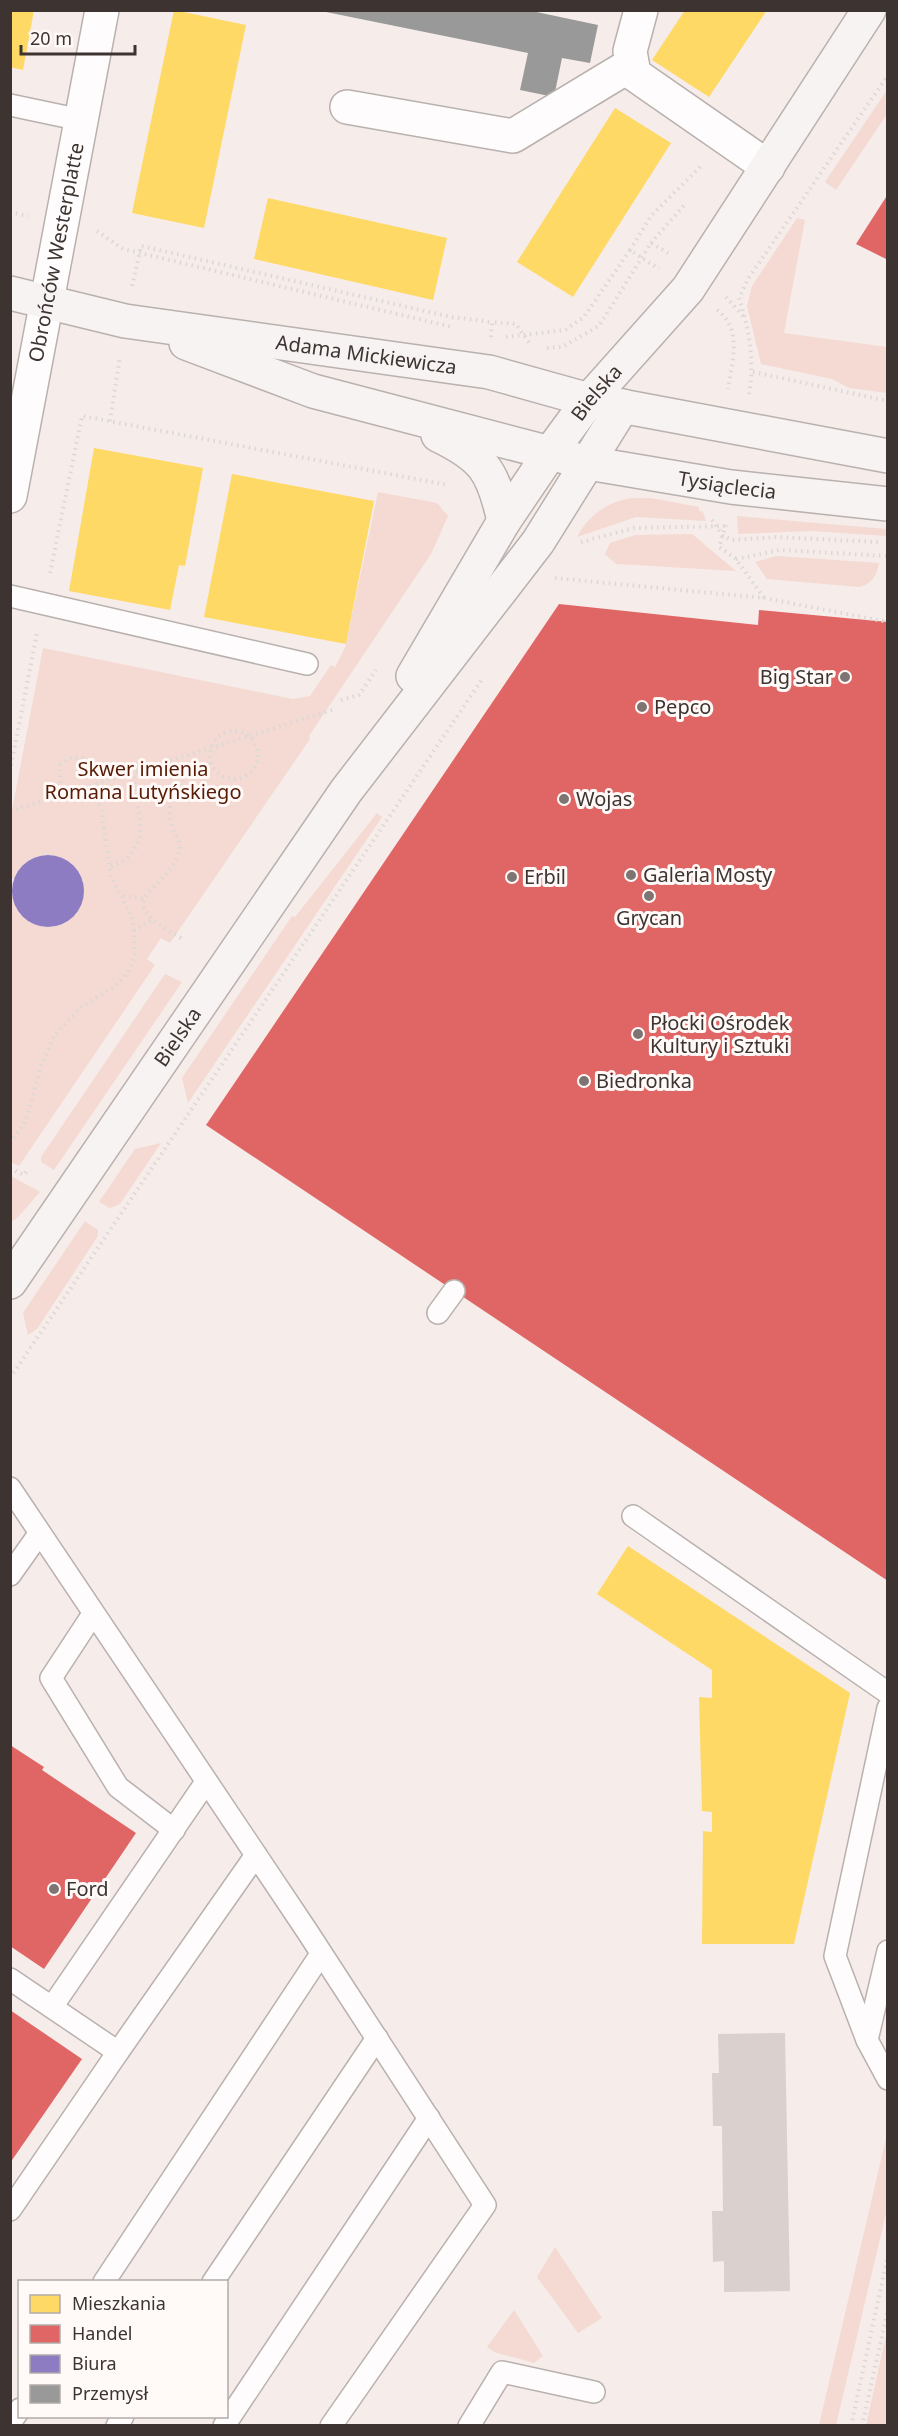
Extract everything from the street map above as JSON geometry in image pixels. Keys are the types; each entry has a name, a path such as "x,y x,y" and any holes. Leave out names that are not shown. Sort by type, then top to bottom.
{"main road":[{"name":"Bielska","path":"346,791 504,521 569,458 605,403 694,281 869,10"},
{"name":"Adama Mickiewicza","path":"10,293 125,321 499,374 605,403"},
{"name":"Adama Mickiewicza","path":"125,321 313,391 569,458"},
{"path":"354,402 467,449 491,477 504,521"},
{"path":"605,403 888,456"},
{"name":"Bielska","path":"10,1282 346,791 538,542 569,458"},
{"name":"Tysiąclecia","path":"569,458 731,487 888,504"}],"street":[{"name":"Obrońców Westerplatte","path":"10,496 102,10"},
{"path":"641,10 630,51 633,74 768,167"},
{"path":"347,107 513,136 632,64"}],"lane":[{"path":"10,105 81,120"},
{"path":"10,596 307,664"},
{"path":"438,1314 454,1291"},
{"path":"10,1488 256,1855 485,2205 331,2426"},
{"path":"633,1516 888,1693"},
{"path":"10,1575 39,1534"},
{"path":"93,1614 51,1677 118,1786 174,1830"},
{"path":"888,1708 835,1956 867,2040 888,2079"},
{"path":"52,2007 206,1782"},
{"path":"10,2210 256,1855"},
{"path":"867,2040 888,1952"},
{"path":"105,2280 321,1954"},
{"path":"10,1979 118,2052"},
{"path":"214,2280 377,2038"},
{"path":"224,2426 429,2118"},
{"path":"469,2426 502,2372 594,2392"}],"path":[{"path":"742,430 753,372 746,318 739,298 748,279 888,75"},
{"path":"630,250 651,216 694,176 724,135"},
{"path":"541,349 562,347 599,326 651,243 686,203"},
{"path":"10,212 100,231 123,249 459,329"},
{"path":"651,243 694,281 746,318"},
{"path":"499,374 491,335 492,322 516,324 534,350"},
{"path":"480,333 517,336 545,334"},
{"path":"499,374 517,336"},
{"path":"753,372 888,401"},
{"path":"82,416 454,486 467,449"},
{"path":"731,487 726,526 719,547 736,559 764,598"},
{"path":"573,545 634,528 726,526"},
{"path":"736,559 780,550 888,555"},
{"path":"557,568 551,577 764,598 887,622 888,615"},
{"path":"340,700 359,695 379,666"},
{"path":"10,1378 484,676"},
{"path":"10,811 335,710"},
{"path":"235,730 250,737 257,751 255,766 250,772 236,779 228,778 215,770 211,763 211,747 220,735 235,730"},
{"path":"61,795 60,765 69,758 84,758 106,781"},
{"path":"181,938 153,920 144,905 178,854 180,846 170,814 172,797 177,785 186,775 211,763"},
{"path":"111,866 131,855 140,833 142,822 135,801 134,772"},
{"path":"10,1143 26,1120 41,1066 54,1036 81,1007 114,987 124,977 132,965 135,952 130,913 111,877 101,807 84,788"},
{"path":"122,896 146,899"},
{"path":"134,931 153,920"},
{"path":"10,1168 24,1175 28,1169"},
{"path":"851,2426 888,2255"},
{"path":"862,2426 888,2310"}],"green space":[{"path":"887,90 887,114 836,190 825,182"},
{"path":"797,218 805,220 784,333 887,347 887,393 849,388 832,379 761,364 747,306 752,286"},
{"name":"Skwer imienia Romana Lutyńskiego","path":"378,492 437,503 448,516 431,554 309,736 310,739 170,943 161,938 147,959 155,965 19,1166 11,1162 11,891 18,912 28,921 41,926 58,926 70,919 79,908 83,894 81,880 75,867 63,858 46,855 36,857 27,862 14,879 11,879 11,815 43,648 293,699 310,696 331,665 335,667 345,648"},
{"path":"631,498 651,498 699,507 706,521 636,517 577,537 593,516 607,506"},
{"path":"737,516 887,529 887,536 811,531 738,534"},
{"path":"692,534 736,571 616,564 605,554 610,543 635,535"},
{"path":"777,556 879,563 873,578 867,584 859,587 767,579 755,562"},
{"path":"377,813 382,817 188,1103 182,1078 292,916 295,917"},
{"path":"165,974 182,982 54,1170 41,1162 41,1157"},
{"path":"161,1143 120,1204 110,1208 99,1202 135,1149"},
{"path":"11,1176 40,1192 11,1222"},
{"path":"85,1221 98,1230 98,1236 37,1329 28,1335 23,1313"},
{"path":"887,2134 887,2209 836,2425 819,2425"},
{"path":"555,2247 602,2318 578,2333 537,2277"},
{"path":"514,2310 543,2356 534,2363 494,2352 487,2347"},
{"path":"887,2331 887,2425 866,2425"}],"building: Mieszkania":[{"path":"10,10 34,10 23,70 10,67"},
{"path":"174,10 246,25 204,228 132,213"},
{"path":"685,10 767,10 709,97 652,60"},
{"path":"615,108 671,143 573,297 517,262"},
{"path":"268,198 447,238 433,300 254,259"},
{"path":"94,448 203,468 185,566 179,565 170,610 69,591"},
{"path":"232,474 374,501 346,644 204,617"},
{"path":"628,1546 850,1693 794,1944 702,1944 703,1831 712,1832 712,1812 702,1811 699,1697 712,1698 712,1670 597,1594"}],"building: Handel":[{"path":"888,194 888,260 856,244"},
{"name":"Galeria Mosty","path":"559,604 758,625 759,610 888,622 888,1581 206,1125"},
{"name":"Ford","path":"10,1745 44,1767 42,1770 136,1833 44,1969 10,1946"},
{"path":"10,2010 82,2059 10,2163"}],"building: Biura":[{"path":"48,855 68,861 78,871 84,891 78,911 68,921 48,927 28,921 18,911 12,891 18,871 28,861"}],"building: Przemysł":[{"path":"527,10 598,25 590,63 562,58 554,97 520,90 528,53 326,12"}],"building: Inne":[{"path":"785,2033 790,2291 724,2292 724,2261 713,2262 712,2211 723,2211 722,2126 713,2126 712,2073 719,2073 718,2034"}],"place":[{"name":"Big Star","path":"845,677"},
{"name":"Pepco","path":"642,707"},
{"name":"Wojas","path":"564,799"},
{"name":"Galeria Mosty","path":"631,875"},
{"name":"Erbil","path":"512,877"},
{"name":"Grycan","path":"649,896"},
{"name":"Płocki Ośrodek Kultury i Sztuki","path":"638,1034"},
{"name":"Biedronka","path":"584,1081"},
{"name":"Ford","path":"54,1889"}]}
